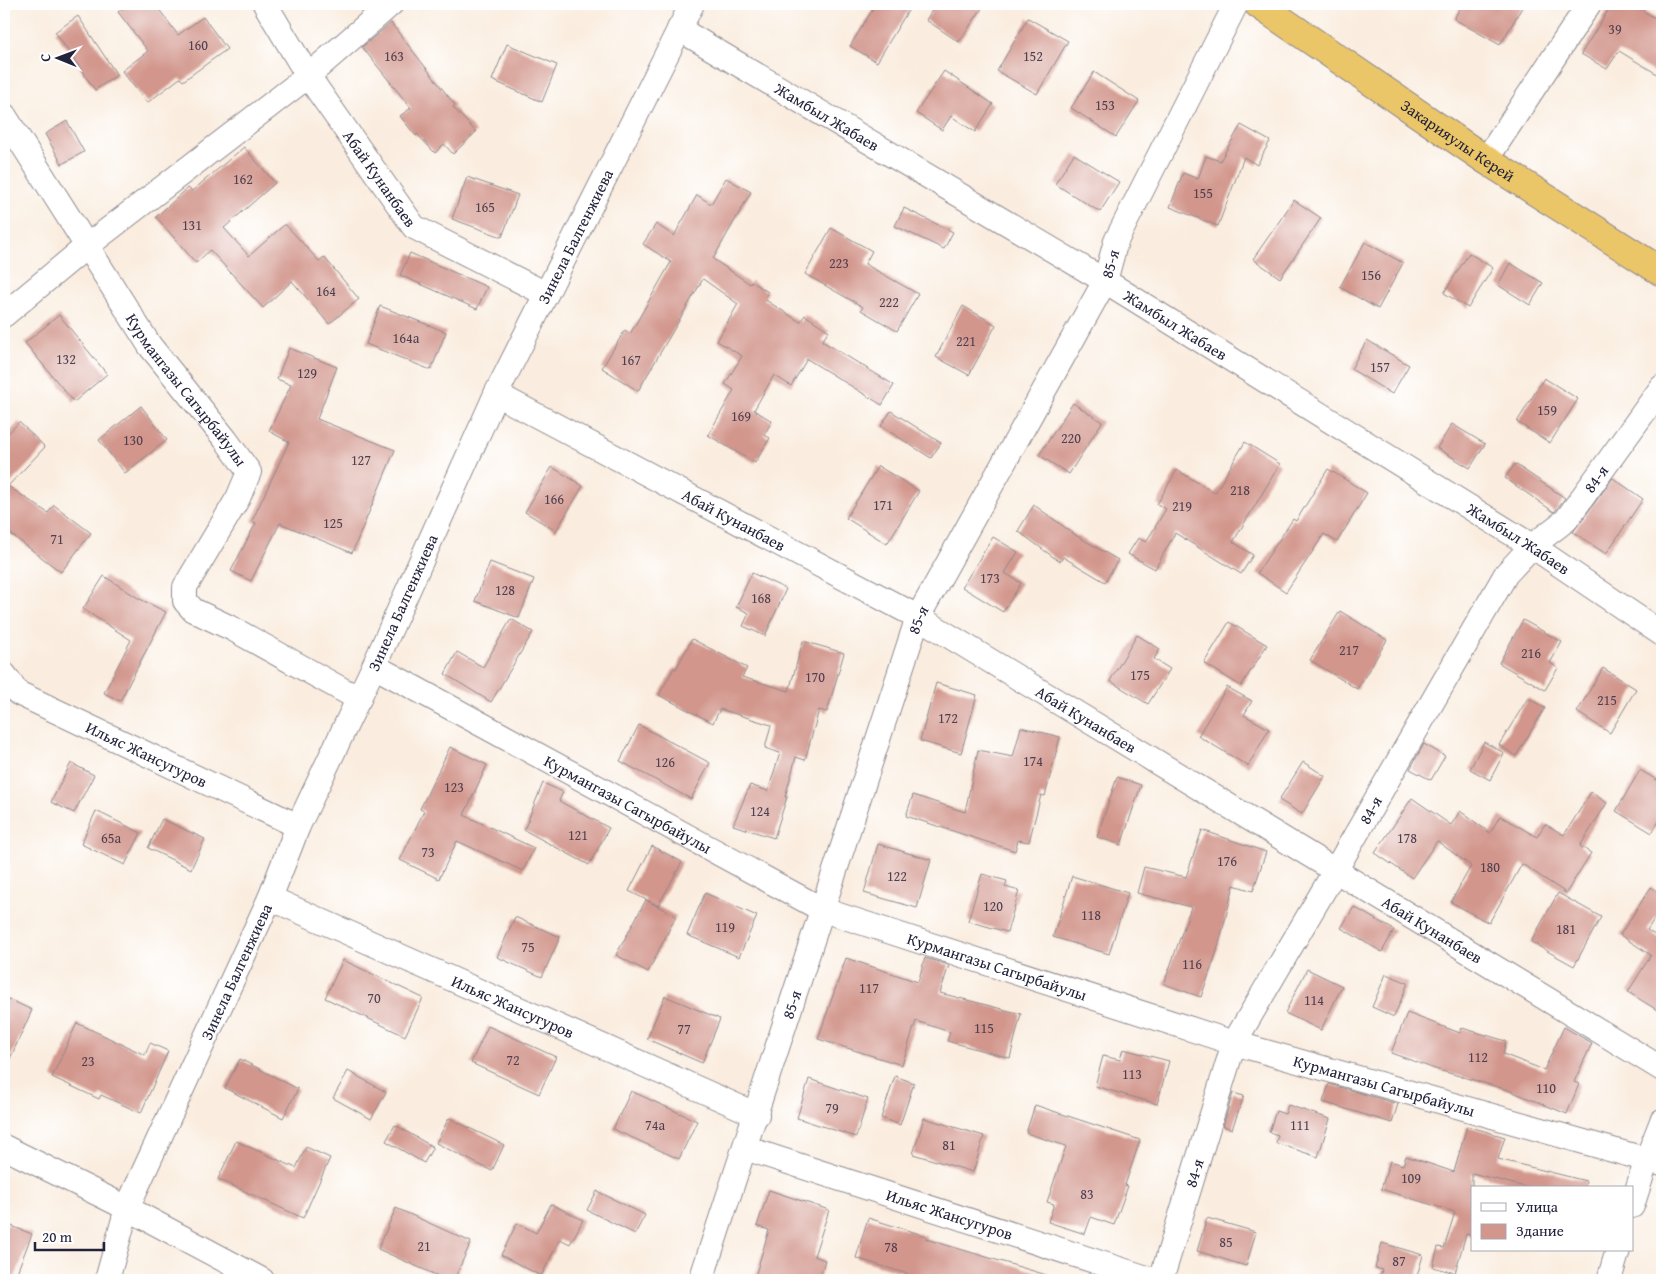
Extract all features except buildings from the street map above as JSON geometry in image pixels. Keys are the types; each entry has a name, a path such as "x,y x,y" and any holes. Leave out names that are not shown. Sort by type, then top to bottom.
{"highway":[{"name":"Закарияулы Керей","path":"1258,4 1486,160 1662,272"}],"street":[{"name":"Абай Кунанбаев","path":"265,4 308,76 414,227 546,294"},
{"path":"4,315 87,246 308,76 390,4"},
{"name":"Зинела Балгенжиева","path":"107,1280 127,1208 270,898 298,826 359,699 496,394 692,4"},
{"name":"85-я","path":"701,1280 757,1115 918,617 1105,281 1116,241 1236,4"},
{"path":"1486,160 1589,4"},
{"name":"Жамбыл Жабаев","path":"679,28 1105,281 1532,546 1662,634"},
{"name":"Курмангазы Сагырбайулы","path":"4,115 150,346 226,440 249,472 238,498 185,587 185,601 192,610 233,630 359,699"},
{"name":"84-я","path":"1161,1280 1234,1043 1506,574 1532,546 1566,520 1662,387"},
{"name":"Абай Кунанбаев","path":"496,394 918,617 1662,1069"},
{"name":"Курмангазы Сагырбайулы","path":"374,666 823,910 1234,1043 1655,1161"},
{"name":"Ильяс Жансугуров","path":"4,674 18,693 298,826"},
{"name":"Ильяс Жансугуров","path":"270,898 757,1115"},
{"path":"1634,1202 1655,1161 1662,1121"},
{"path":"4,1147 127,1208 262,1280"},
{"name":"Ильяс Жансугуров","path":"745,1148 1153,1280"},
{"path":"1609,1280 1617,1252"}]}
